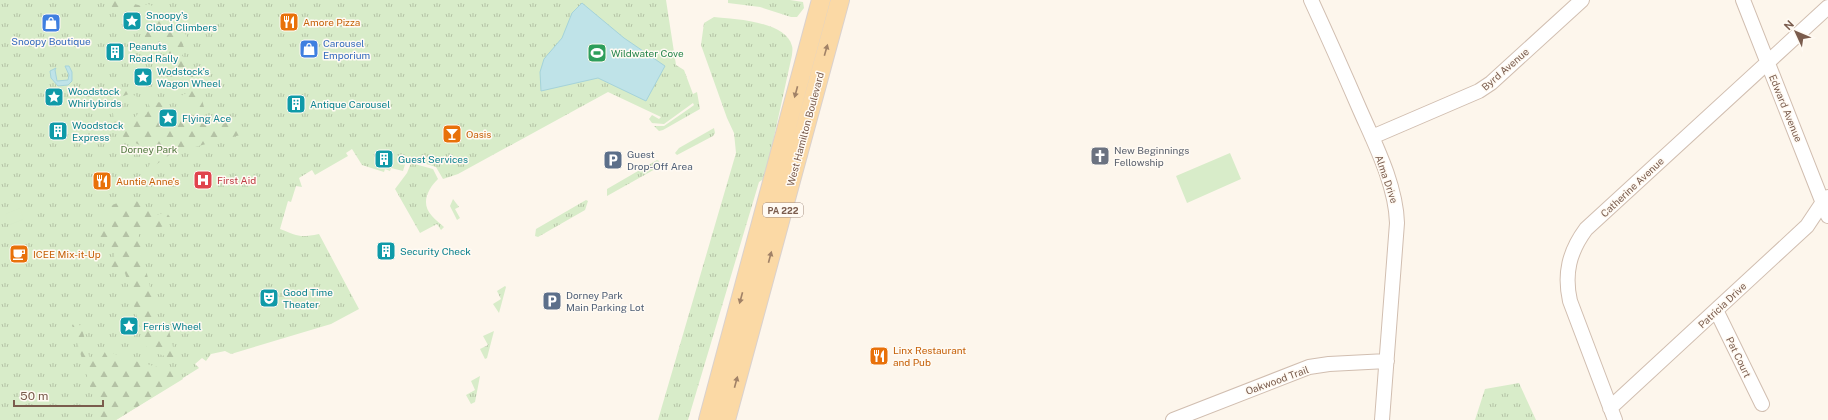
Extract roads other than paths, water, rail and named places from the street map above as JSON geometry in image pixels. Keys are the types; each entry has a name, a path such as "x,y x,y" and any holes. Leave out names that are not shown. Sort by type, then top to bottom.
{"main road":[{"name":"West Hamilton Boulevard","path":"708,420 821,0"},
{"name":"West Hamilton Boulevard","path":"726,420 840,0"}],"street":[{"name":"Alma Drive","path":"1312,0 1372,137 1394,195 1397,209 1382,420"},
{"name":"Byrd Avenue","path":"1372,137 1479,91 1491,83 1582,0"},
{"name":"Edward Avenue","path":"1743,0 1826,200 1828,216"},
{"name":"Catherine Avenue","path":"1612,414 1570,301 1567,287 1567,269 1578,239 1586,229 1828,7"},
{"name":"Patricia Drive","path":"1612,414 1716,310 1807,226 1826,200"},
{"name":"Pat Court","path":"1716,310 1762,404"},
{"name":"Oakwood Trail","path":"1173,420 1309,367 1329,364 1387,361"}],"water":[{"name":"Wildwater Cove","path":"582,3 624,38 665,66 646,101 598,78 541,91 540,72 544,59 562,38 572,13"},
{"path":"65,66 69,66 72,72 72,81 68,85 58,86 51,78 50,71 56,68 57,81 68,80 69,75"}],"place":[{"name":"Snoopy's Cloud Climbers","path":"132,21"},
{"name":"Amore Pizza","path":"289,22"},
{"name":"Snoopy Boutique","path":"51,23"},
{"name":"Carousel Emporium","path":"309,49"},
{"name":"Peanuts Road Rally","path":"115,52"},
{"name":"Wildwater Cove","path":"597,53"},
{"name":"Wodstock's Wagon Wheel","path":"143,77"},
{"name":"Woodstock Whirlybirds","path":"54,97"},
{"name":"Antique Carousel","path":"296,104"},
{"name":"Flying Ace","path":"168,118"},
{"name":"Woodstock Express","path":"58,131"},
{"name":"Oasis","path":"452,134"},
{"name":"New Beginnings Fellowship","path":"1100,156"},
{"name":"Guest Services","path":"384,159"},
{"name":"Guest Drop-Off Area","path":"613,160"},
{"name":"First Aid","path":"203,180"},
{"name":"Auntie Anne's","path":"102,181"},
{"name":"Security Check","path":"386,251"},
{"name":"ICEE Mix-it-Up","path":"19,254"},
{"name":"Good Time Theater","path":"269,298"},
{"name":"Dorney Park Main Parking Lot","path":"552,301"},
{"name":"Ferris Wheel","path":"129,326"},
{"name":"Linx Restaurant and Pub","path":"879,356"}],"park label":[{"name":"Dorney Park","path":"149,149"}]}
